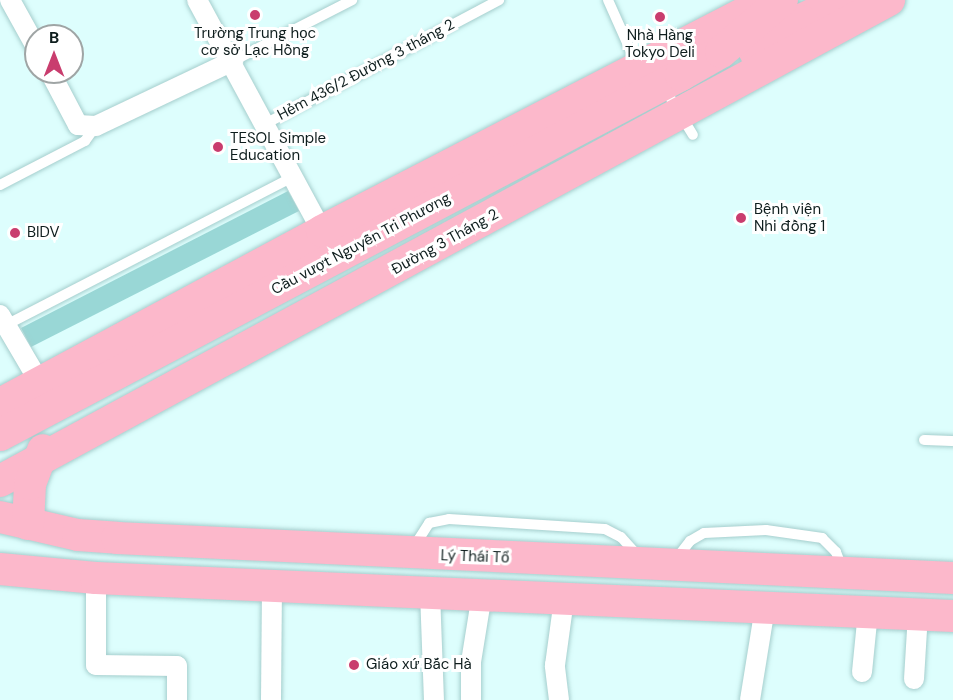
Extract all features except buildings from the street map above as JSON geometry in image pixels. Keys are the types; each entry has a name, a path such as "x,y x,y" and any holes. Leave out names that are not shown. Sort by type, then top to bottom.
{"main road":[{"path":"0,404 40,383 317,221 773,0"},
{"name":"Đường 3 Tháng 2","path":"721,52 792,11 889,0"},
{"name":"Đường 3 Tháng 2","path":"0,481 43,448 257,336 681,106 847,6"},
{"name":"Đường 3 Tháng 2","path":"681,106 763,48 792,11"},
{"name":"Cầu vượt Nguyễn Tri Phương","path":"0,435 681,106 721,52"},
{"path":"14,521 43,448"},
{"name":"Đường 3 Tháng 2","path":"0,460 43,448"},
{"name":"Lý Thái Tổ","path":"14,521 117,538 409,555 553,559 953,578"},
{"path":"553,559 558,598"},
{"path":"0,569 96,578 953,616"}],"street":[{"path":"10,0 24,25"},
{"path":"197,0 233,61 317,221"},
{"path":"56,84 78,125 96,126 233,61"},
{"path":"3,320 40,383"},
{"path":"96,578 96,665 177,666 177,700"},
{"path":"271,700 272,585"},
{"path":"430,592 434,700"},
{"path":"471,700 471,662 482,594"},
{"path":"558,598 555,665 558,700"},
{"path":"750,700 765,607"},
{"path":"862,672 868,612"},
{"path":"914,679 918,614"}],"lane":[{"path":"233,61 352,0"},
{"name":"Hẻm 436/2 Đường 3 tháng 2","path":"265,124 499,0"},
{"path":"608,0 637,65"},
{"path":"0,185 85,141 96,126"},
{"path":"3,320 293,177"},
{"path":"924,440 953,441"},
{"path":"409,555 429,523 449,519 605,529 621,537 658,564"}],"shaded area":[{"path":"288,191 299,211 31,347 21,328"}],"place":[{"name":"Trường Trung học cơ sở Lạc Hồng","path":"255,15"},
{"name":"Nhà Hàng Tokyo Deli","path":"660,17"},
{"name":"TESOL Simple Education","path":"218,147"},
{"name":"Bệnh viện Nhi đồng 1","path":"741,218"},
{"name":"BIDV","path":"15,233"},
{"name":"Giáo xứ Bắc Hà","path":"354,665"}]}
